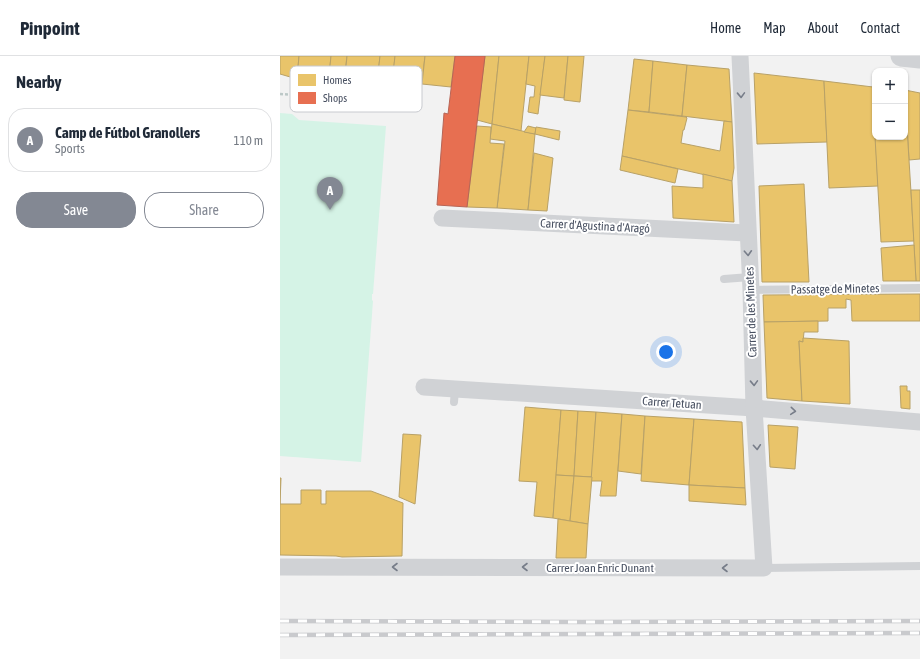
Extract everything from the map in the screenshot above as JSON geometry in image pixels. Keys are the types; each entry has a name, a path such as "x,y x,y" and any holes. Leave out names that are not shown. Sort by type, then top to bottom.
{"street":[{"name":"Carrer de les Minetes","path":"740,56 754,408 764,568"},
{"path":"901,56 920,58"},
{"name":"Carrer d'Agustina d'Aragó","path":"442,218 747,234"},
{"name":"Carrer Tetuan","path":"424,387 455,395 754,408 920,422"},
{"name":"Carrer Joan Enric Dunant","path":"280,567 764,568"}],"lane":[{"name":"Passatge de Minetes","path":"724,279 750,283 920,288"},
{"name":"Carrer Joan Enric Dunant","path":"764,568 920,566"}],"path":[{"path":"280,94 290,95"}],"green space":[{"path":"280,113 292,114 299,120 386,126 372,294 373,301 361,462 280,456"}],"building: Homes":[{"path":"280,56 299,56 298,66 290,66 290,77 280,74"},
{"path":"299,56 331,56 330,66 298,66"},
{"path":"331,56 347,56 346,66 330,66"},
{"path":"347,56 380,56 379,66 346,66"},
{"path":"380,56 395,56 394,66 379,66"},
{"path":"395,56 425,56 422,82 422,66 394,66"},
{"path":"425,56 455,56 451,87 422,84"},
{"path":"485,56 499,56 492,124 477,120"},
{"path":"499,56 529,56 521,131 492,124"},
{"path":"529,56 545,56 538,114 528,112 530,97 534,97 535,86 526,84"},
{"path":"545,56 568,56 564,98 540,95"},
{"path":"568,56 584,56 580,102 564,100"},
{"path":"634,59 653,61 649,112 628,110"},
{"path":"653,61 687,65 682,116 649,112"},
{"path":"687,65 729,69 732,122 682,116"},
{"path":"754,73 824,81 827,142 757,144"},
{"path":"824,81 872,87 872,140 876,140 878,186 829,188"},
{"path":"908,91 920,93 920,159 909,160"},
{"path":"628,110 686,117 681,143 720,151 724,121 732,122 734,168 732,181 622,156"},
{"path":"492,124 535,134 528,210 497,208 505,141 490,139"},
{"path":"477,126 491,127 490,143 504,144 497,208 467,207"},
{"path":"528,126 536,128 535,134 524,132"},
{"path":"536,127 560,131 559,140 535,134"},
{"path":"875,140 908,140 914,241 881,242"},
{"path":"534,153 553,158 547,211 528,210"},
{"path":"622,156 678,169 675,183 620,170"},
{"path":"703,174 732,181 734,222 673,218 672,186 703,188"},
{"path":"804,184 809,282 762,282 759,186"},
{"path":"911,190 920,190 920,281 916,281"},
{"path":"914,245 916,281 883,281 881,248"},
{"path":"920,294 920,321 852,321 851,300 846,299 846,308 828,308 828,321 764,322 763,295"},
{"path":"818,321 818,332 804,332 803,342 799,341 802,401 767,398 764,322"},
{"path":"803,338 849,341 850,404 802,401 799,341 803,342"},
{"path":"900,386 907,386 907,391 910,391 910,409 901,408"},
{"path":"525,407 561,410 553,518 534,516 537,482 519,481"},
{"path":"561,410 578,411 574,476 556,475"},
{"path":"578,411 596,412 592,477 574,476"},
{"path":"596,412 622,414 616,496 600,496 602,481 591,481"},
{"path":"622,414 645,416 641,474 618,471"},
{"path":"645,416 694,419 689,485 641,481"},
{"path":"694,419 742,422 745,488 689,485"},
{"path":"768,425 798,427 795,469 770,467"},
{"path":"403,434 421,435 415,504 399,497"},
{"path":"556,475 574,476 570,521 553,518"},
{"path":"574,476 592,477 588,524 570,521"},
{"path":"280,478 281,478 280,504"},
{"path":"689,485 745,488 746,505 689,501"},
{"path":"301,490 321,490 321,504 326,504 326,491 371,491 403,503 402,556 342,557 280,555 280,504 301,504"},
{"path":"558,519 588,524 586,558 556,558"}],"building: Shops":[{"path":"455,56 485,56 467,207 437,205 444,113 448,114"}],"railway":[{"path":"280,621 920,621"},
{"path":"280,635 920,633"}],"place":[{"name":"Camp de Fútbol Granollers","path":"330,210"}]}
